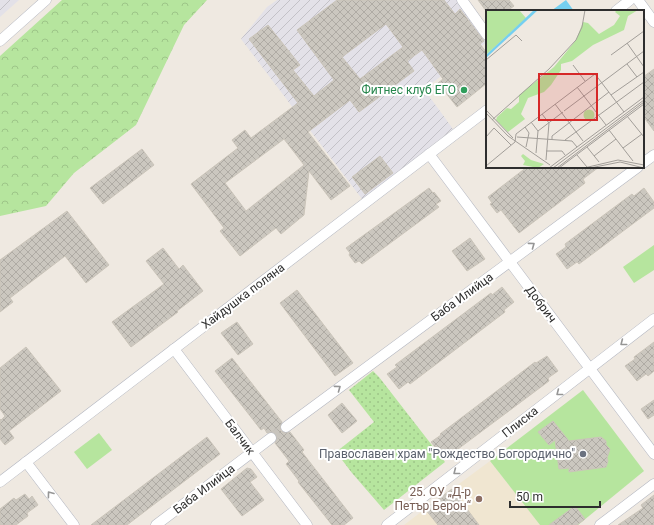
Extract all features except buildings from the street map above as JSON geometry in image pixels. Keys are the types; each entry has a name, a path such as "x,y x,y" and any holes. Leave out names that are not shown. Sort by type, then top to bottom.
{"street":[{"path":"0,41 46,0"},
{"path":"462,0 486,34"},
{"path":"617,10 630,0"},
{"path":"638,0 654,22"},
{"name":"Хайдушка поляна","path":"0,482 486,111"},
{"name":"Добрич","path":"429,154 654,454"},
{"path":"644,162 654,155"},
{"name":"Баба Илийца","path":"286,427 637,168"},
{"name":"Плиска","path":"387,525 654,319"},
{"name":"Балчик","path":"174,349 307,525"},
{"name":"Баба Илийца","path":"156,525 271,438"},
{"path":"26,462 74,525"},
{"path":"600,525 654,484"}],"shaded area":[{"path":"0,0 19,0 0,17"},
{"path":"277,0 457,0 486,38 486,43 424,89 453,129 362,199 241,39 267,7"},
{"name":"25. ОУ „Д-р Петър Берон“","path":"490,461 540,525 404,525 425,509"}],"green space":[{"path":"62,0 207,0 184,25 136,125 74,173 46,206 0,216 0,56"},
{"path":"654,245 654,270 634,283 623,267"},
{"path":"373,371 445,462 384,510 336,452 374,422 349,390"},
{"path":"583,390 644,471 578,525 540,525 490,461"},
{"path":"99,433 112,450 87,469 74,452"}],"water":[{"path":"566,0 573,10 552,10"}],"tunnel":[{"path":"271,438 286,427"}],"place":[{"name":"Фитнес клуб ЕГО","path":"464,90"},
{"name":"Православен храм \"Рождество Богородично\"","path":"583,454"},
{"name":"25. ОУ „Д-р Петър Берон“","path":"479,499"}]}
